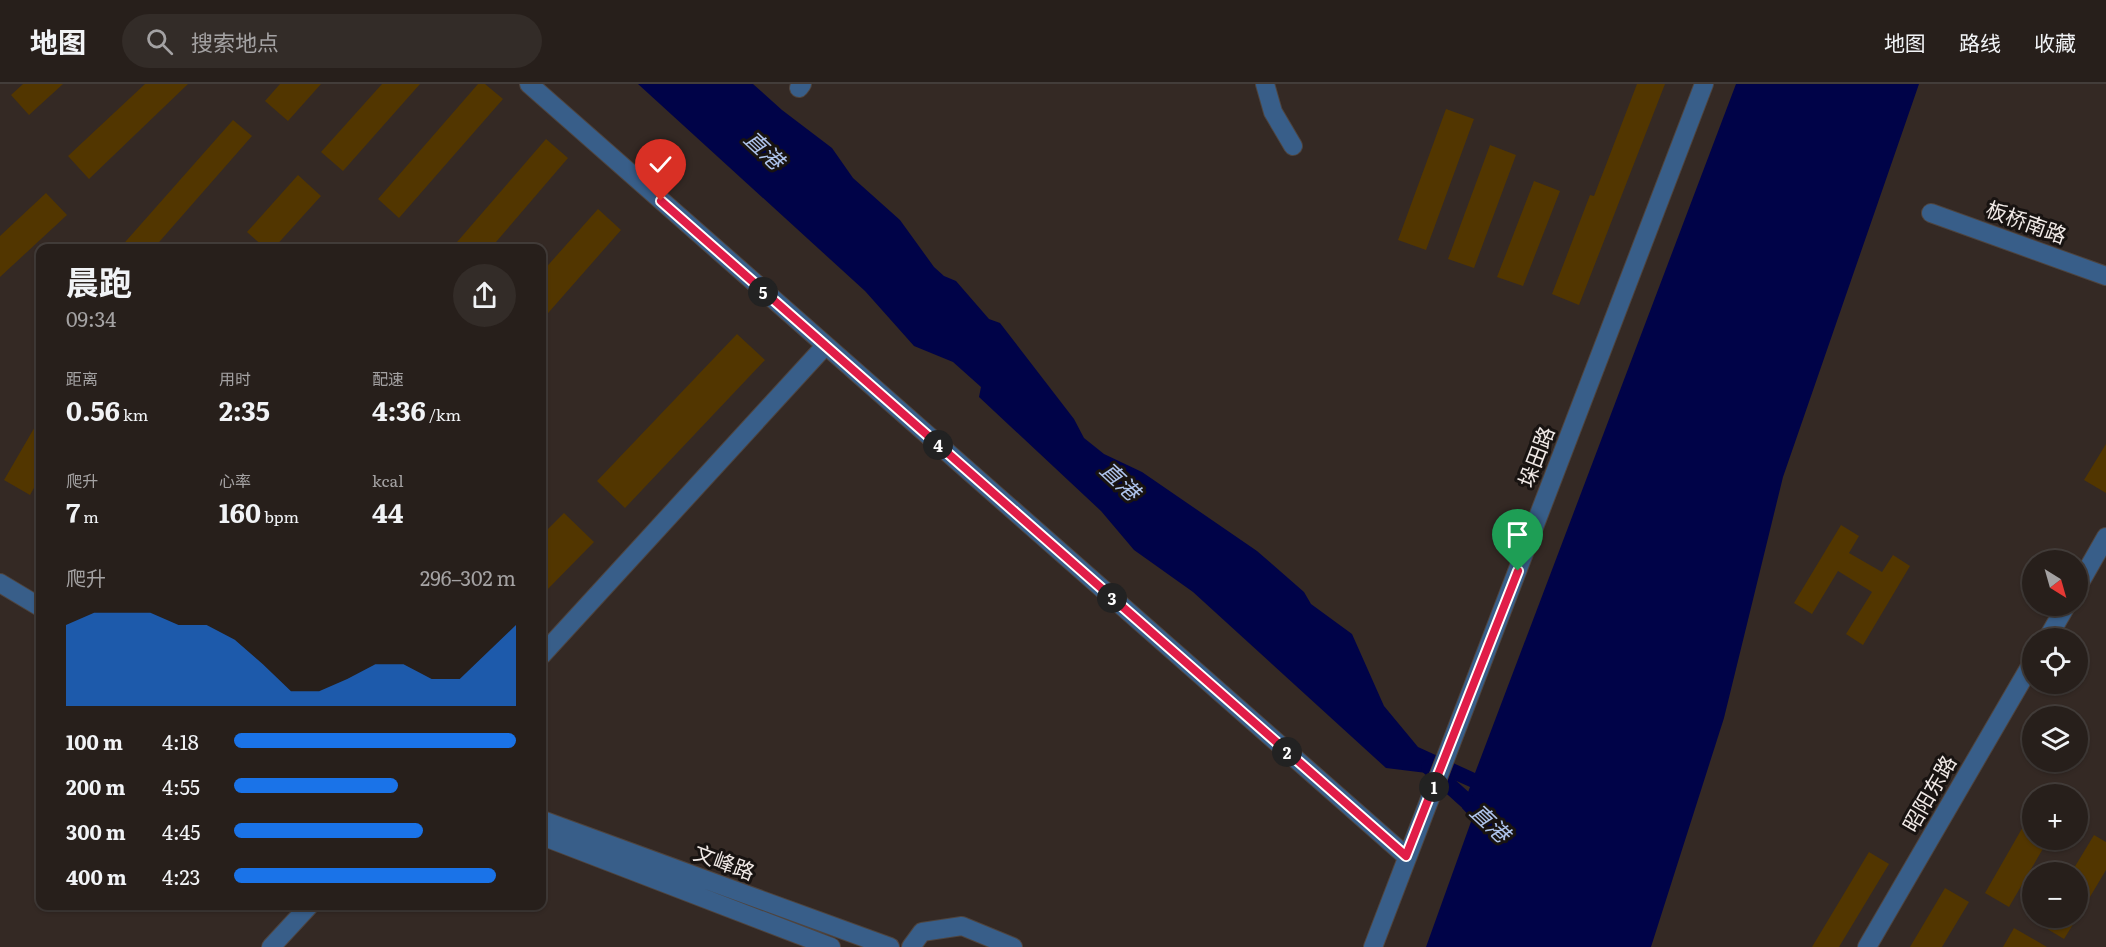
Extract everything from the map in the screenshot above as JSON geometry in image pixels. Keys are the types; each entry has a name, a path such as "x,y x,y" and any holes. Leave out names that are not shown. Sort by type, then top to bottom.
{"street":[{"path":"529,84 1406,856"},
{"path":"1265,84 1273,112 1293,146"},
{"name":"垛田路","path":"1373,947 1704,84"},
{"name":"板桥南路","path":"1931,213 2106,276"},
{"path":"546,651 825,346"},
{"path":"2088,568 2106,537"},
{"path":"0,583 36,605"},
{"path":"0,596 36,618"},
{"name":"昭阳东路","path":"1866,947 2022,680"},
{"name":"文峰路","path":"546,821 891,947"},
{"name":"文峰路","path":"546,838 831,947"},
{"path":"271,947 305,910"},
{"path":"911,947 922,932 962,926 1013,947"}],"water":[{"path":"638,84 753,84 782,110 832,148 853,178 900,220 934,267 944,276 956,281 989,319 1000,323 1074,419 1084,438 1104,454 1142,472 1257,551 1304,592 1311,604 1352,634 1384,706 1418,747 1475,773 1736,84 1919,84 1783,477 1724,718 1651,947 1426,947 1472,819 1462,808 1470,787 1443,775 1386,768 1193,592 1134,550 1101,511 979,397 981,387 953,362 914,346 865,291"}],"building":[{"path":"23,84 63,84 29,115 11,95"},
{"path":"145,84 188,84 89,179 68,156"},
{"path":"280,84 321,84 288,121 265,101"},
{"path":"382,84 420,84 343,171 321,152"},
{"path":"478,84 485,84 503,99 399,218 378,199"},
{"path":"1637,84 1665,84 1579,305 1552,294 1590,195 1594,196"},
{"path":"1446,109 1474,119 1426,250 1398,240"},
{"path":"233,120 252,136 157,244 123,244"},
{"path":"546,139 568,158 494,244 455,244"},
{"path":"1490,145 1516,155 1474,268 1448,259"},
{"path":"298,175 321,196 278,244 260,244 247,232"},
{"path":"1534,181 1560,191 1523,286 1497,277"},
{"path":"46,193 67,215 0,277 0,236"},
{"path":"598,209 621,230 546,315 546,268"},
{"path":"737,334 765,360 625,508 597,481"},
{"path":"36,425 36,484 30,495 4,480"},
{"path":"2106,444 2106,493 2084,480"},
{"path":"564,513 594,542 546,591 546,531"},
{"path":"1841,525 1859,536 1849,553 1882,572 1893,555 1910,566 1863,645 1846,634 1872,592 1838,571 1812,614 1794,603"},
{"path":"2022,828 2022,850 2042,850 2035,862 2022,862 2022,885 2009,907 1985,893"},
{"path":"2094,835 2106,842 2106,870 2088,900 2088,862 2078,862 2085,850 2088,850 2088,845"},
{"path":"1869,852 1889,864 1839,947 1812,947"},
{"path":"1945,888 1969,902 1942,947 1910,947"},
{"path":"2014,928 2047,947 2003,947"},
{"path":"2046,928 2071,928 2064,939"}],"waterway":[{"name":"直港","path":"1429,767 1481,814"}],"route":[{"path":"661,201 1406,856 1518,571"}]}
